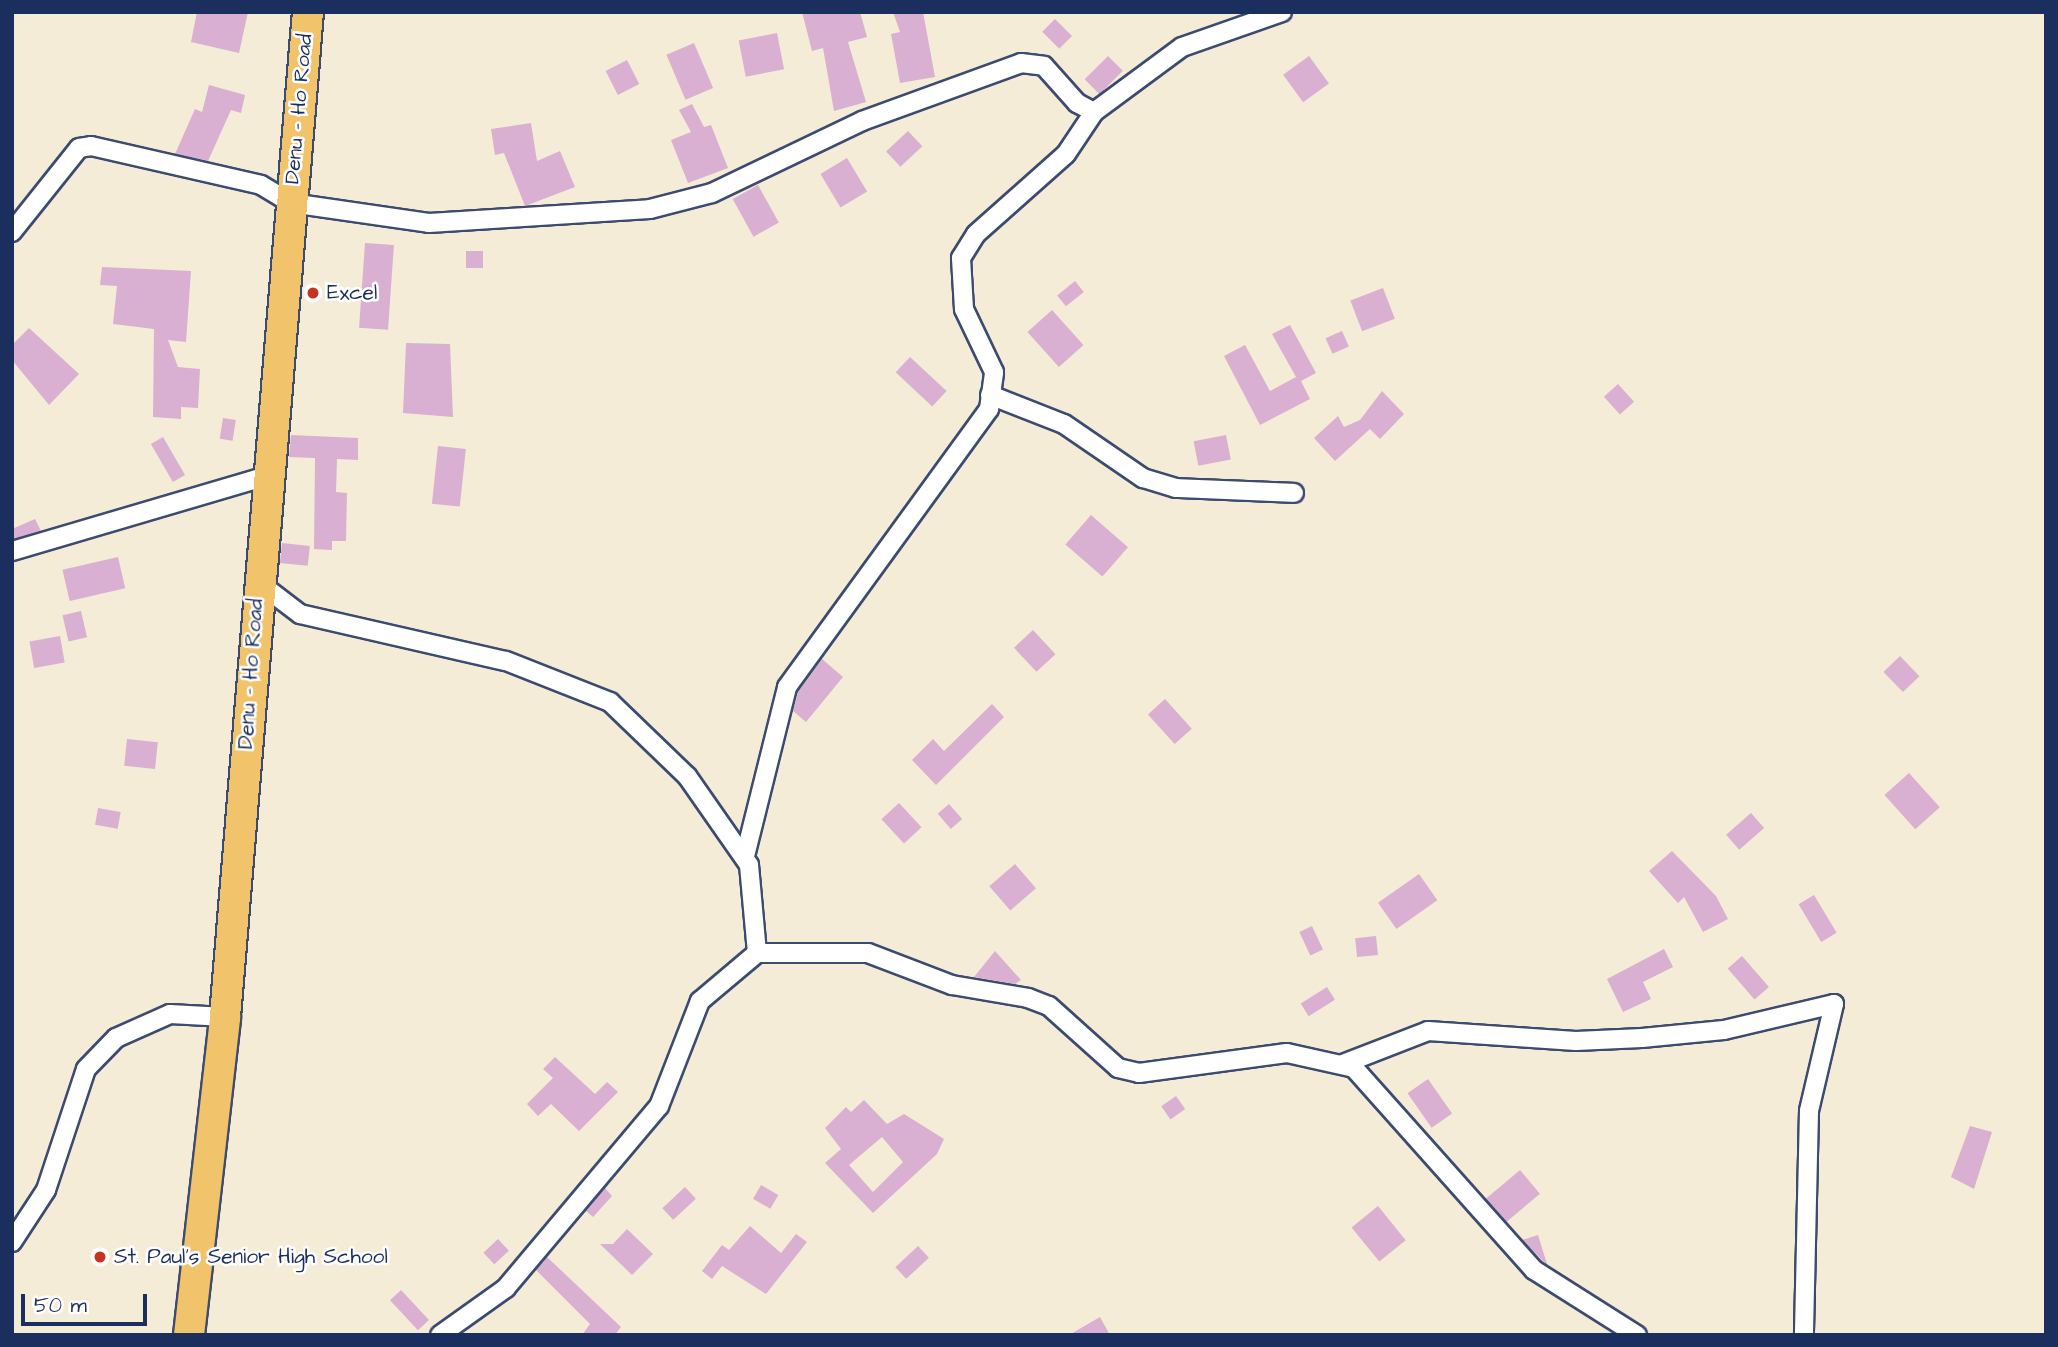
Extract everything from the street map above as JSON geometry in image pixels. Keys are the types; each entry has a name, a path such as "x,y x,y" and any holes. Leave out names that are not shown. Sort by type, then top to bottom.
{"main road":[{"name":"Denu - Ho Road","path":"189,1335 225,1017 258,582 307,12"}],"street":[{"path":"745,856 787,687 981,420 990,395 994,372 964,309 961,258 976,234 1066,154 1094,112 1182,47 1282,12"},
{"path":"12,232 79,148 91,146 261,186 291,203 429,223 650,209 712,193 862,121 1034,61 1094,112"},
{"path":"990,395 1064,424 1143,478 1176,488 1294,493"},
{"path":"12,551 267,476"},
{"path":"258,582 300,614 506,661 610,702 687,776 745,856 755,894 757,953"},
{"path":"440,1335 506,1288 659,1107 700,1001 757,953 868,953 952,985 1028,998 1049,1006 1118,1068 1139,1073 1287,1054 1343,1064 1379,1091 1466,1199 1534,1270 1637,1335"},
{"path":"1343,1064 1428,1031 1576,1041 1642,1038 1724,1030 1834,1004 1809,1111 1804,1335"},
{"path":"12,1242 46,1190 86,1069 116,1038 170,1014 225,1017"}],"building":[{"path":"197,12 248,12 239,53 191,42"},
{"path":"802,12 860,12 867,37 848,42 866,102 834,111 823,48 812,51"},
{"path":"893,12 923,12 935,77 900,83 891,34 900,32"},
{"path":"1055,19 1072,36 1059,49 1042,32"},
{"path":"777,33 784,69 746,77 739,40"},
{"path":"694,43 713,88 686,100 666,55"},
{"path":"1108,56 1123,71 1100,94 1085,79"},
{"path":"1309,56 1329,84 1303,102 1283,75"},
{"path":"627,60 639,84 618,95 606,71"},
{"path":"209,85 245,95 241,113 231,110 208,161 175,154 195,109 202,112"},
{"path":"692,104 704,127 711,125 728,168 688,183 671,140 691,132 679,110"},
{"path":"531,123 537,161 560,151 575,187 525,206 504,153 495,155 491,129"},
{"path":"908,131 922,146 900,167 886,151"},
{"path":"847,158 867,191 841,207 820,174"},
{"path":"758,185 779,223 753,237 733,199"},
{"path":"365,243 394,245 388,330 359,328"},
{"path":"466,251 483,251 483,268 466,268"},
{"path":"102,267 191,271 186,342 168,340 178,367 200,369 198,408 181,407 181,419 153,417 154,329 113,324 117,286 100,285"},
{"path":"1075,281 1084,292 1066,306 1057,295"},
{"path":"1383,288 1395,319 1362,331 1350,301"},
{"path":"1052,310 1083,345 1059,367 1027,332"},
{"path":"1290,325 1316,373 1301,381 1310,399 1260,425 1224,356 1245,345 1270,391 1296,377 1272,334"},
{"path":"29,328 79,374 49,405 12,360 12,345"},
{"path":"1342,331 1349,347 1332,354 1326,338"},
{"path":"406,343 450,344 453,417 403,413"},
{"path":"910,357 947,391 932,406 896,372"},
{"path":"1618,384 1634,402 1620,415 1604,397"},
{"path":"1382,391 1404,414 1380,439 1370,429 1335,461 1314,438 1338,416 1344,427 1360,420"},
{"path":"223,418 236,420 233,441 220,439"},
{"path":"291,435 358,438 358,460 337,459 336,492 347,493 346,541 332,541 332,550 314,549 315,458 289,457"},
{"path":"1226,435 1231,460 1198,466 1194,441"},
{"path":"163,437 185,475 173,482 151,444"},
{"path":"438,446 466,449 460,507 432,504"},
{"path":"1091,515 1128,547 1102,577 1065,544"},
{"path":"35,519 41,531 14,539 12,529"},
{"path":"282,543 310,546 308,566 280,563"},
{"path":"118,557 125,588 70,601 62,570"},
{"path":"81,611 87,637 69,642 62,615"},
{"path":"1033,630 1056,654 1036,672 1014,648"},
{"path":"60,636 65,663 34,668 29,641"},
{"path":"1900,656 1919,676 1903,692 1883,672"},
{"path":"822,659 843,677 806,722 793,711 798,692"},
{"path":"1165,699 1192,729 1175,744 1148,714"},
{"path":"992,704 1004,717 936,785 912,760 933,739 944,751"},
{"path":"127,739 158,742 155,769 124,766"},
{"path":"1909,773 1940,807 1915,829 1884,795"},
{"path":"899,803 922,827 904,844 881,819"},
{"path":"949,804 962,819 951,829 938,814"},
{"path":"98,808 121,812 118,829 95,825"},
{"path":"1751,813 1764,828 1739,850 1726,835"},
{"path":"1672,851 1716,896 1728,919 1703,932 1684,897 1678,903 1649,871"},
{"path":"1015,864 1036,888 1010,910 989,886"},
{"path":"1419,874 1437,900 1396,929 1378,903"},
{"path":"1814,895 1837,933 1821,942 1799,904"},
{"path":"1312,926 1323,950 1310,955 1299,932"},
{"path":"1376,936 1378,955 1357,957 1355,938"},
{"path":"1664,949 1673,967 1643,982 1651,999 1623,1012 1607,979"},
{"path":"995,951 1021,980 1015,984 974,977"},
{"path":"1742,956 1769,987 1755,999 1728,968"},
{"path":"1327,987 1335,1000 1309,1016 1301,1003"},
{"path":"555,1057 595,1094 607,1082 618,1092 579,1131 551,1104 538,1116 527,1104 553,1078 543,1069"},
{"path":"1428,1079 1452,1113 1432,1128 1408,1093"},
{"path":"1176,1096 1185,1109 1170,1119 1161,1106"},
{"path":"864,1100 887,1124 904,1114 944,1139 937,1154 873,1213 825,1163 841,1149 825,1128 846,1107 851,1112","holes":["882,1137 903,1162 873,1192 849,1165"]},
{"path":"1970,1126 1992,1132 1974,1189 1951,1177"},
{"path":"1520,1170 1540,1194 1505,1223 1486,1199"},
{"path":"761,1185 778,1195 770,1209 753,1199"},
{"path":"685,1187 696,1199 673,1220 662,1208"},
{"path":"605,1188 612,1196 593,1217 586,1211"},
{"path":"1378,1206 1406,1240 1379,1262 1352,1227"},
{"path":"750,1226 781,1253 796,1234 807,1242 766,1294 722,1266 712,1279 702,1271 722,1245 729,1250"},
{"path":"627,1229 653,1254 632,1275 600,1244 613,1244"},
{"path":"1538,1235 1547,1264 1522,1240"},
{"path":"498,1239 509,1251 494,1264 483,1253"},
{"path":"918,1246 929,1258 906,1279 895,1267"},
{"path":"547,1257 621,1327 615,1335 582,1335 590,1324 536,1270"},
{"path":"401,1290 429,1320 418,1330 390,1300"},
{"path":"1100,1317 1110,1335 1069,1335"}],"place":[{"name":"Excel","path":"313,293"},
{"name":"St. Paul's Senior High School","path":"100,1257"}]}
